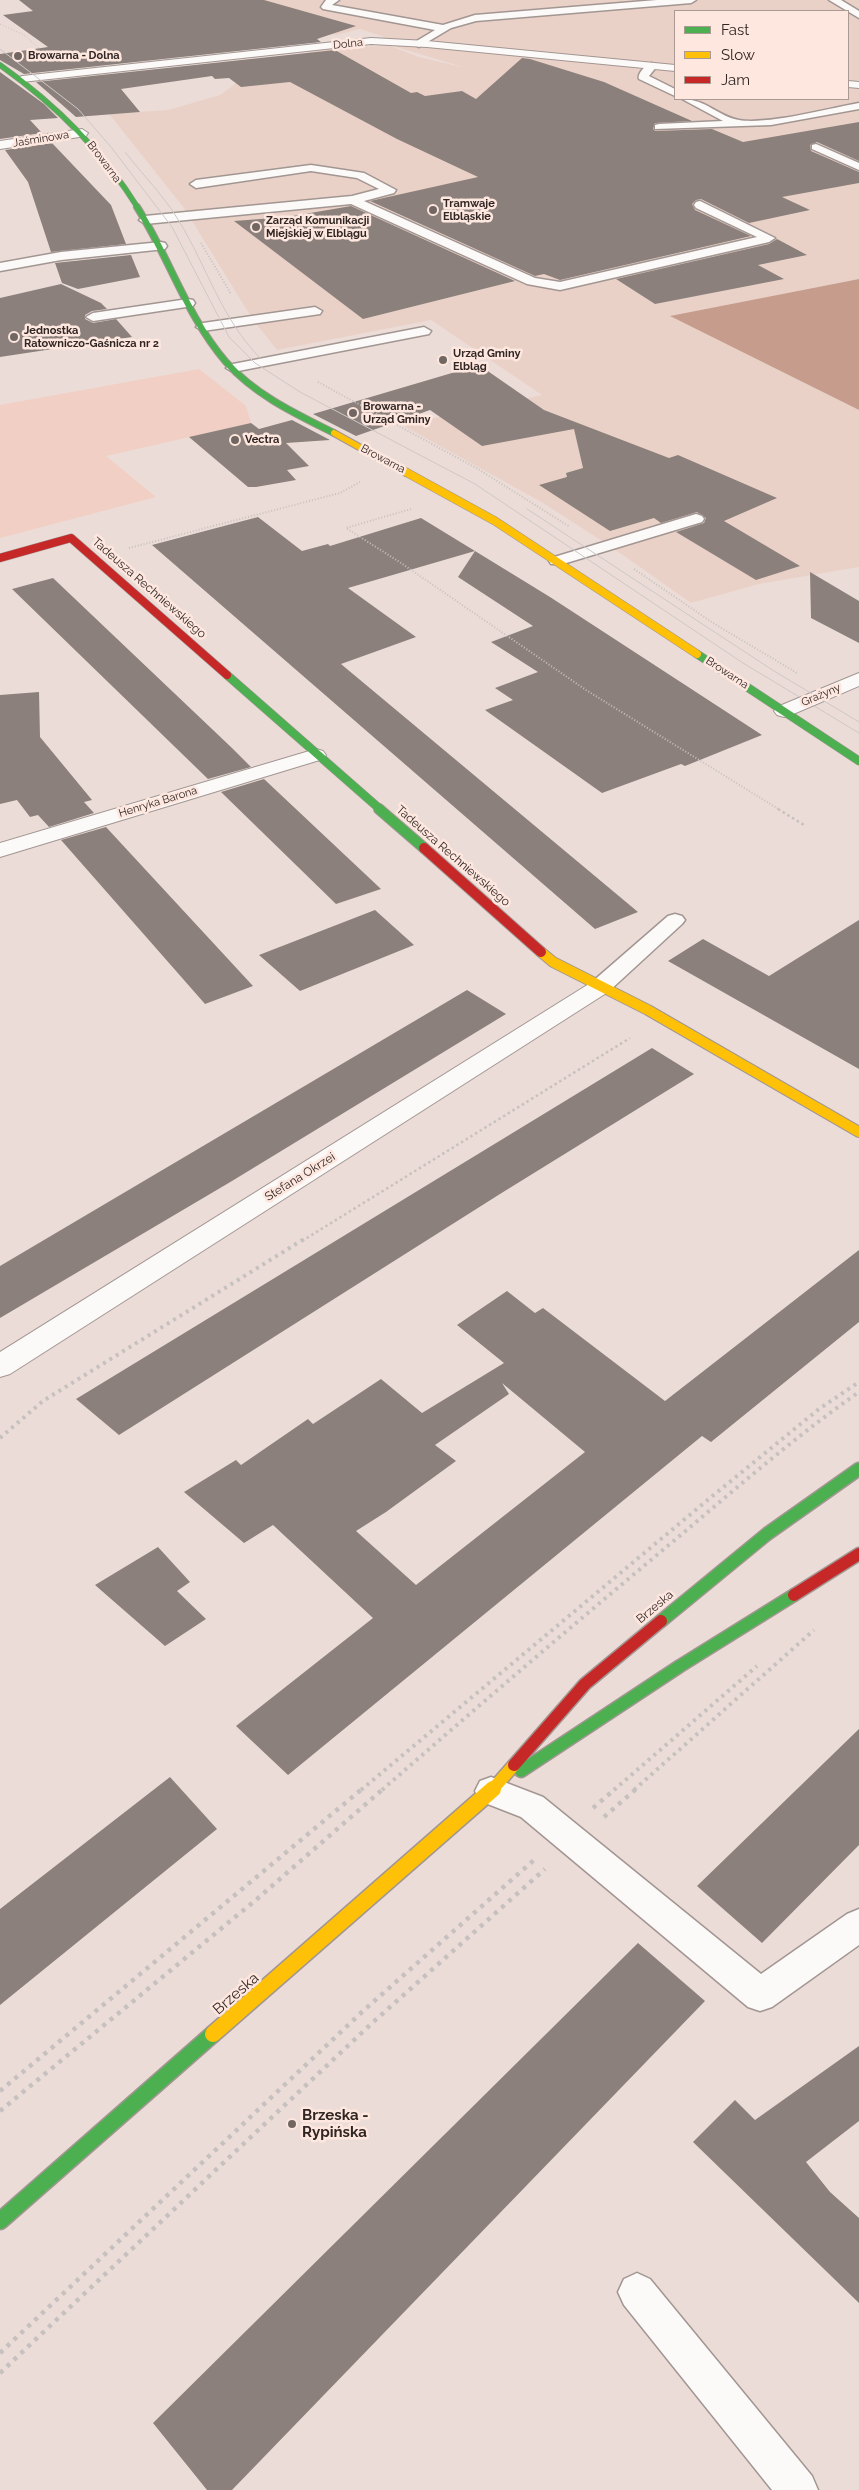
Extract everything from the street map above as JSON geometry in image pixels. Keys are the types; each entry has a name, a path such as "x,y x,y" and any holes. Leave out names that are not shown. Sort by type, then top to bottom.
{"main road":[{"name":"Browarna","path":"0,65 22,79 51,102 82,133 109,167 145,220 161,246 188,303 202,327 233,368 262,392 452,497 557,562 859,761"},
{"name":"Tadeusza Rechniewskiego","path":"0,558 71,538 553,962 662,1018 859,1132"},
{"name":"Brzeska","path":"0,2221 491,1791 585,1684 767,1534 859,1469"},
{"name":"Brzeska","path":"491,1791 680,1666 859,1554"}],"street":[{"name":"Dolna","path":"22,79 213,60 352,43 419,44 674,68"},
{"name":"Jaśminowa","path":"2,143 82,133"},
{"name":"Grażyny","path":"784,711 859,679"},
{"name":"Henryka Barona","path":"0,850 316,755"},
{"name":"Stefana Okrzei","path":"0,1366 600,987"}],"lane":[{"path":"334,0 330,1 326,8 442,28"},
{"path":"542,0 558,11"},
{"path":"419,44 442,28 475,18 691,0"},
{"path":"834,0 859,15"},
{"path":"387,8 460,22"},
{"path":"652,66 643,77 673,89"},
{"path":"689,100 736,124"},
{"path":"659,127 771,122 859,106"},
{"path":"714,112 762,111"},
{"path":"771,122 784,130"},
{"path":"816,147 859,167"},
{"path":"145,220 352,200 390,190 360,176 312,168 196,184"},
{"path":"322,181 360,176"},
{"path":"352,200 532,281 560,286 770,238 700,205"},
{"path":"0,267 42,258 161,246"},
{"path":"93,317 188,303"},
{"path":"202,327 315,311"},
{"path":"233,368 424,331"},
{"path":"557,562 696,519"},
{"path":"600,987 675,920"},
{"path":"491,1791 532,1807 760,1996 859,1926"},
{"path":"637,2292 798,2490"}],"path":[{"path":"0,24 26,36 66,74"},
{"path":"187,216 247,321"},
{"path":"279,359 478,469 603,548 713,623 829,692"},
{"path":"93,557 340,494 363,481"},
{"path":"452,497 346,528 401,563 586,690 804,824"},
{"path":"0,1438 44,1401 662,1018"},
{"path":"0,2091 719,1491 819,1409 859,1382"},
{"path":"0,2111 257,1899 503,1684 713,1508 823,1416 859,1392"},
{"path":"0,2353 363,2011 820,1625"},
{"path":"0,2373 570,1838 760,1664"}],"shaded area":[{"path":"99,0 859,0 859,279 671,316 859,410 859,567 759,584 691,603 610,546 543,503 402,425 542,395 431,320 277,350 253,320 184,208 109,114 168,110 220,95 243,78 346,73 307,52 352,47 390,46 419,57 466,68 396,47 382,36 360,29 336,35"},
{"path":"859,279 859,410 670,316"},
{"path":"199,369 246,406 251,423 106,456 156,497 0,538 0,405"}],"building":[{"path":"19,0 264,0 356,26 317,39 321,42 24,74 0,60 0,54 48,47 3,15 33,11"},
{"path":"335,50 411,93 417,92 425,96 462,91 476,99 522,58 530,59 604,82 692,121 655,123 653,129 655,131 712,129 743,142 859,122 859,161 817,142 810,145 811,151 859,172 859,183 782,197 810,210 749,223 701,199 696,200 692,204 695,210 751,236 560,280 544,274 535,276 370,201 478,177 397,139 290,82 241,87 229,78 215,79 212,76 121,89 140,112 76,117 36,82"},
{"path":"0,72 44,104 58,118 30,120 42,133 0,139"},
{"path":"52,143 111,205 126,244 51,252 28,182 5,150"},
{"path":"351,206 515,281 363,319 234,221 287,217"},
{"path":"777,239 807,255 758,265 784,279 655,304 616,279 769,244"},
{"path":"131,255 140,277 78,289 62,283 55,263"},
{"path":"61,284 101,303 107,309 92,311 85,315 85,319 93,323 116,319 132,337 0,357 0,298"},
{"path":"479,365 544,410 669,458 678,455 777,498 724,521 800,566 756,580 676,532 704,523 706,518 697,512 661,523 654,518 610,531 539,485 567,477 566,473 583,468 574,429 482,446 430,410 356,436 313,414"},
{"path":"292,420 330,440 286,443 309,466 287,470 296,480 256,487 248,487 189,437 251,423 259,429"},
{"path":"258,517 302,551 328,544 330,546 421,518 475,551 348,588 416,637 341,664 638,912 595,929 152,545"},
{"path":"475,551 550,597 762,735 685,766 681,764 602,793 485,710 513,700 495,688 538,672 491,642 533,626 458,577"},
{"path":"810,572 859,601 859,643 811,618"},
{"path":"53,578 251,767 208,779 12,589"},
{"path":"39,692 40,737 92,800 84,802 94,813 49,827 38,815 30,817 17,800 0,804 0,695"},
{"path":"264,779 381,889 336,904 221,792"},
{"path":"106,827 253,986 205,1004 61,840"},
{"path":"375,910 414,945 300,991 259,955"},
{"path":"859,920 859,1069 668,961 703,939 769,976"},
{"path":"467,990 506,1014 232,1181 0,1318 0,1266"},
{"path":"652,1048 694,1074 500,1194 119,1435 76,1399"},
{"path":"859,1250 859,1322 711,1442 702,1436 288,1775 236,1726 373,1618 273,1525 244,1543 184,1492 236,1460 241,1465 308,1419 313,1424 381,1379 422,1413 504,1363 457,1325 507,1291 535,1313 543,1308 665,1401","holes":["502,1383 585,1452 416,1585 356,1531 386,1512 456,1461 435,1445 509,1394"]},
{"path":"158,1547 190,1582 177,1591 206,1619 165,1646 95,1585"},
{"path":"859,1729 859,1845 762,1943 697,1886"},
{"path":"170,1777 217,1829 0,2005 0,1909"},
{"path":"638,1943 705,2001 232,2490 207,2490 153,2423"},
{"path":"859,2046 859,2121 806,2162 830,2192 859,2218 859,2303 693,2142 735,2100 755,2120"}],"tram line":[{"path":"0,49 78,109 111,147 172,227 229,337 255,363 300,392 475,484 743,663 859,733"},
{"path":"125,152 173,212 189,238 215,292 235,326 246,343 260,358"},
{"path":"527,509 774,671 859,722"}],"traffic: fast":[{"path":"0,65 25,83 72,124 112,170 146,221 169,262 198,322 227,363 264,394 291,411 334,433"},
{"path":"697,654 859,761"},
{"path":"227,675 424,848"},
{"path":"661,1621 767,1534 859,1469"},
{"path":"521,1771 680,1666 794,1595"},
{"path":"0,2221 213,2034"}],"traffic: slow":[{"path":"334,433 495,521 697,654"},
{"path":"541,952 553,962 648,1010 859,1132"},
{"path":"213,2034 491,1791 514,1765"}],"traffic: jam":[{"path":"0,558 71,538 227,675"},
{"path":"424,848 541,952"},
{"path":"794,1595 859,1554"},
{"path":"514,1765 585,1684 661,1621"}],"place":[{"name":"Browarna - Dolna","path":"18,56"},
{"name":"Tramwaje Elbląskie","path":"433,210"},
{"name":"Zarząd Komunikacji Miejskiej w Elblągu","path":"256,227"},
{"name":"Jednostka Ratowniczo-Gaśnicza nr 2","path":"14,337"},
{"name":"Urząd Gminy Elbląg","path":"443,360"},
{"name":"Browarna - Urząd Gminy","path":"353,413"},
{"name":"Vectra","path":"235,440"},
{"name":"Brzeska - Rypińska","path":"292,2124"}]}
